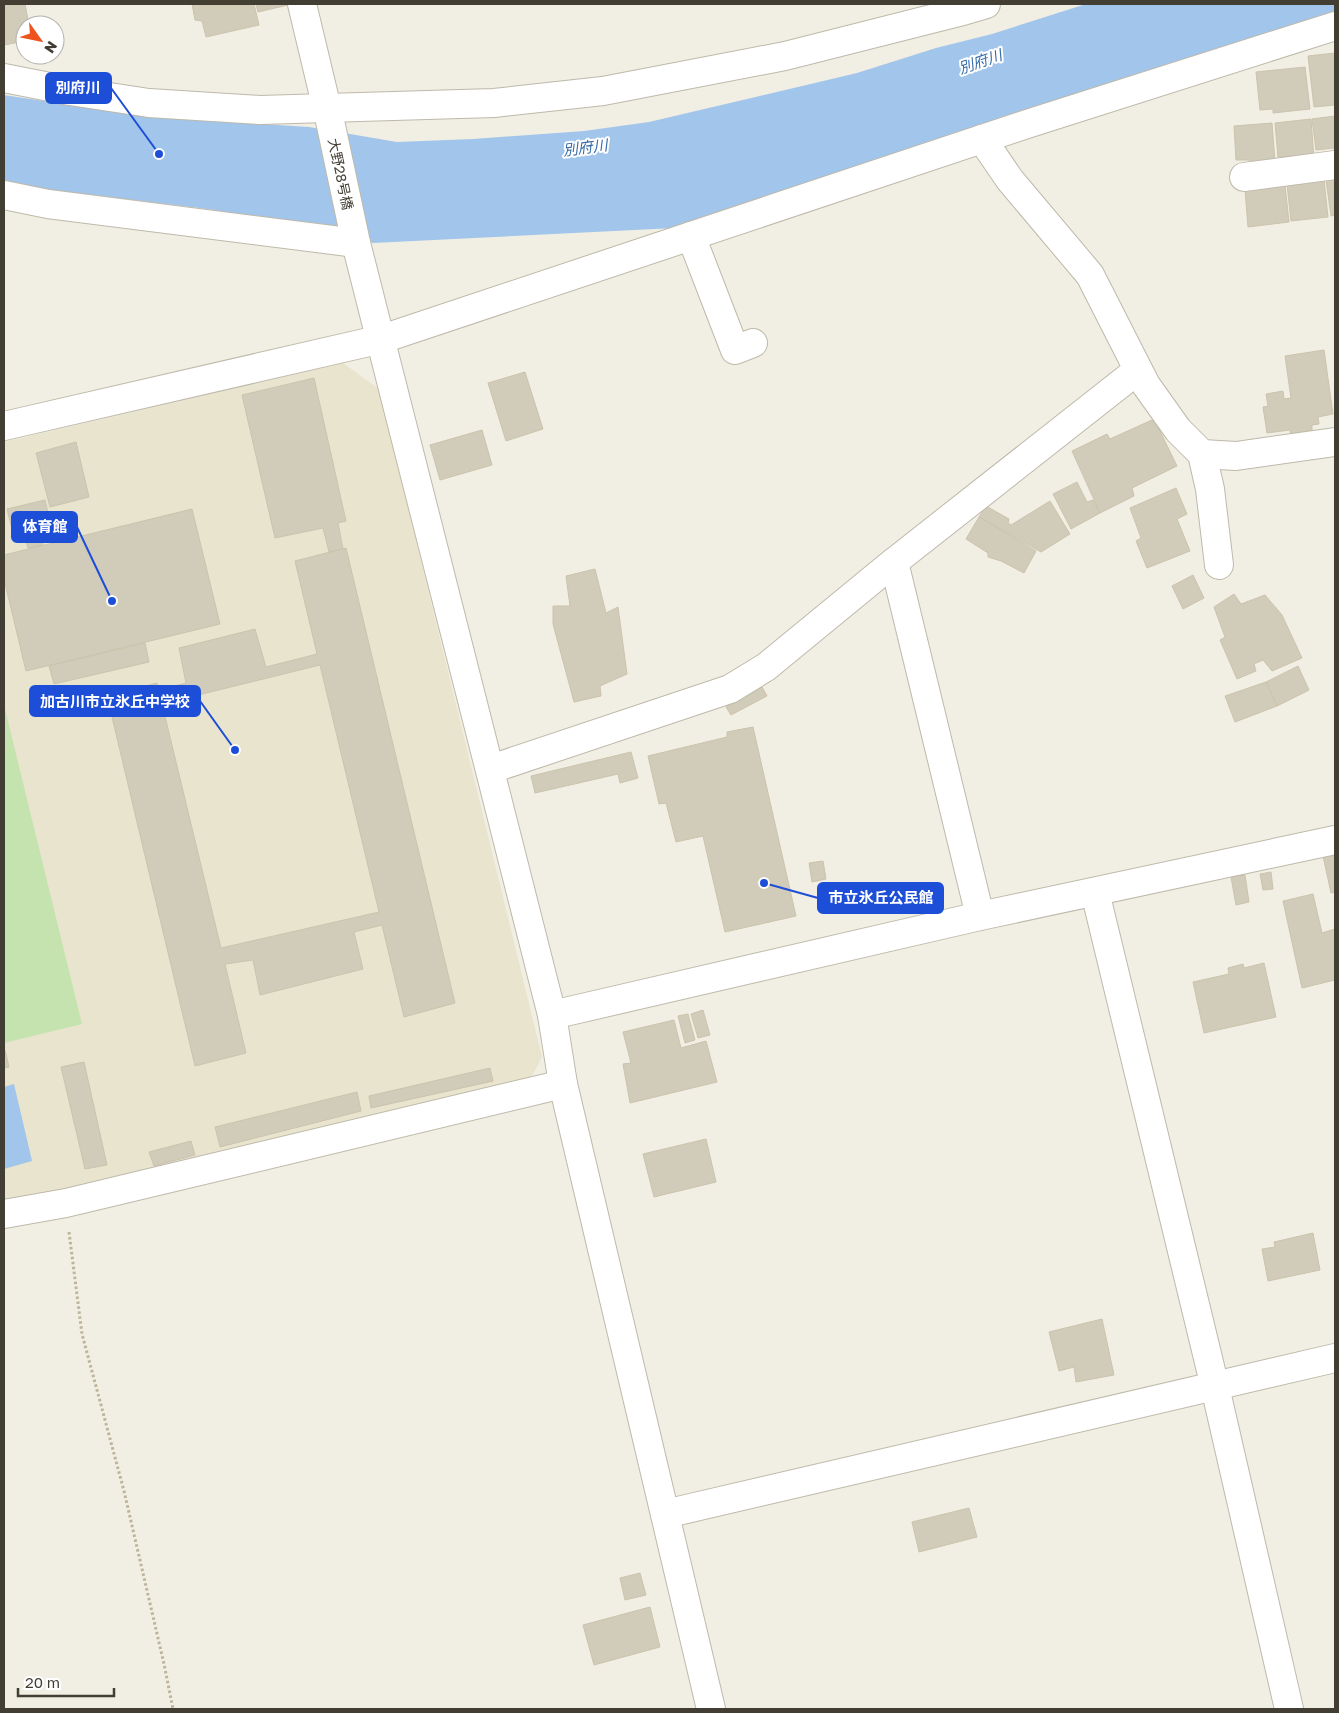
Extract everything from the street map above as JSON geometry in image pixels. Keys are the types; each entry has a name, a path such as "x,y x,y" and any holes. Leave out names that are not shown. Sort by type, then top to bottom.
{"street":[{"name":"大野28号橋","path":"302,4 329,114 354,235 382,339 552,1016 563,1084 711,1709"},
{"path":"4,78 70,91 149,103 329,114 494,103 603,91 785,56 986,4"},
{"path":"4,426 382,339 982,139 1335,26"},
{"path":"982,139 1010,180 1090,274 1146,385 1178,430 1202,454 1210,489 1219,565"},
{"path":"1244,177 1335,166"},
{"path":"4,196 48,204 354,235"},
{"path":"691,236 735,350 753,343"},
{"path":"491,769 730,689 766,667 894,562 1138,370"},
{"path":"1202,454 1236,456 1335,442"},
{"path":"894,562 980,916"},
{"path":"552,1016 980,916 1335,840"},
{"path":"1095,892 1215,1387 1289,1709"},
{"path":"4,1214 66,1203 563,1084"},
{"path":"665,1514 1335,1358"}],"path":[{"path":"66,1203 82,1334 124,1491 173,1709"}],"shaded area":[{"path":"343,363 379,389 542,1057 530,1080 73,1189 4,1202 4,442"}],"green space":[{"path":"4,705 82,1024 4,1043"}],"water":[{"name":"別府川","path":"1086,4 1335,4 1335,12 1141,80 695,227 373,243 330,229 207,209 51,190 4,182 4,95 142,116 309,127 397,142 584,131 649,122 857,73 936,48 992,34"},
{"path":"14,1084 32,1161 4,1169 4,1087"}],"building":[{"path":"4,4 25,4 27,15 15,15 15,43 4,45"},
{"path":"192,4 254,4 259,25 206,37 202,21 195,20"},
{"path":"256,4 287,4 288,5 258,12"},
{"path":"1335,53 1335,105 1314,107 1308,56"},
{"path":"1305,67 1310,109 1273,113 1273,109 1260,110 1256,72"},
{"path":"1335,116 1335,154 1334,148 1316,150 1312,119"},
{"path":"1311,119 1314,159 1292,161 1291,156 1278,157 1275,123"},
{"path":"1272,123 1275,162 1250,164 1249,160 1236,160 1234,126"},
{"path":"1335,179 1335,215 1331,216 1326,180"},
{"path":"1324,180 1328,217 1291,221 1287,184"},
{"path":"1285,185 1289,222 1248,227 1245,190"},
{"path":"1324,350 1333,414 1318,417 1319,424 1312,425 1312,434 1291,438 1290,430 1267,433 1263,407 1268,406 1266,394 1283,391 1284,399 1291,398 1285,356"},
{"path":"525,372 543,429 506,441 488,383"},
{"path":"314,378 346,521 338,523 343,549 329,552 323,528 275,538 242,395"},
{"path":"1154,419 1177,466 1132,488 1134,496 1100,513 1072,451 1107,434 1110,439"},
{"path":"482,430 492,465 440,480 430,445"},
{"path":"76,442 89,497 50,507 36,453"},
{"path":"1077,482 1087,502 1093,500 1100,513 1071,529 1053,494"},
{"path":"1176,488 1187,514 1177,519 1190,551 1147,568 1136,541 1141,538 1130,508"},
{"path":"45,500 50,521 39,524 43,545 28,548 22,527 12,529 7,509"},
{"path":"1050,501 1070,534 1041,552 979,517 986,506 1009,519 1008,523 1011,525"},
{"path":"192,509 220,624 26,671 4,579 4,555"},
{"path":"979,517 1036,551 1024,573 1001,561 988,557 988,553 966,539"},
{"path":"346,548 455,1003 404,1017 382,925 354,932 363,969 260,995 253,960 225,964 246,1053 195,1066 107,696 157,683 158,690 186,683 179,648 255,629 266,667 317,654 295,561","holes":["320,665 379,912 221,948 162,704"]},
{"path":"595,569 606,613 618,607 627,674 600,686 601,696 574,702 553,624 553,606 570,606 566,576"},
{"path":"1193,575 1204,598 1183,609 1172,586"},
{"path":"1234,594 1241,604 1265,595 1282,615 1302,658 1272,671 1263,660 1254,664 1256,671 1237,679 1220,640 1225,637 1214,607"},
{"path":"145,643 149,662 54,684 49,666"},
{"path":"1298,666 1309,690 1277,706 1266,682"},
{"path":"1266,682 1277,706 1235,722 1225,696"},
{"path":"762,687 767,696 731,715 726,707"},
{"path":"753,727 796,916 725,932 703,836 676,842 666,803 659,804 648,756 727,737 727,732"},
{"path":"631,752 638,778 620,783 618,774 535,793 531,776"},
{"path":"1335,853 1335,892 1331,893 1323,856"},
{"path":"823,861 826,879 812,882 809,863"},
{"path":"1271,872 1273,889 1263,890 1260,874"},
{"path":"1245,875 1249,902 1236,905 1231,877"},
{"path":"1313,894 1322,933 1335,929 1335,980 1302,988 1283,901"},
{"path":"1264,963 1276,1017 1204,1033 1193,982 1229,974 1228,968 1243,964 1244,968"},
{"path":"703,1010 710,1035 698,1038 691,1014"},
{"path":"688,1014 695,1040 685,1043 678,1016"},
{"path":"674,1020 681,1048 706,1041 717,1082 630,1103 623,1064 631,1063 623,1032"},
{"path":"4,1050 9,1067 4,1068"},
{"path":"84,1062 107,1165 85,1169 61,1067"},
{"path":"490,1068 493,1081 371,1108 369,1096"},
{"path":"357,1092 361,1111 220,1147 215,1127"},
{"path":"706,1139 716,1182 654,1197 643,1154"},
{"path":"191,1141 195,1155 154,1166 149,1152"},
{"path":"1313,1233 1320,1270 1268,1281 1262,1249 1275,1247 1274,1242"},
{"path":"1102,1319 1114,1375 1076,1382 1074,1367 1059,1371 1049,1332"},
{"path":"969,1508 977,1537 919,1552 912,1522"},
{"path":"640,1573 646,1595 625,1600 620,1578"},
{"path":"650,1607 660,1647 594,1665 583,1625"}],"place":[{"name":"別府川","path":"159,154"},
{"name":"体育館","path":"112,601"},
{"name":"加古川市立氷丘中学校","path":"235,750"},
{"name":"市立氷丘公民館","path":"764,883"}]}
